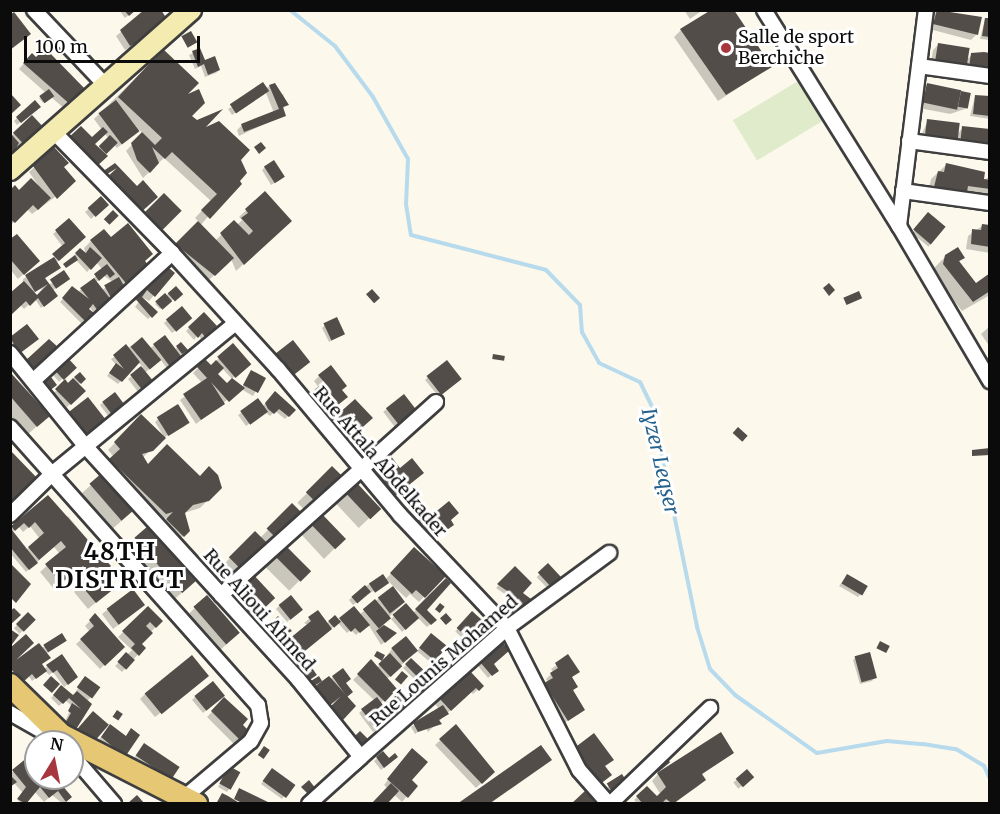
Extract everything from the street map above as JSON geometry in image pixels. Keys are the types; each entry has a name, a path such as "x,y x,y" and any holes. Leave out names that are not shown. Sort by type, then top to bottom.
{"main road":[{"path":"10,170 185,16"},
{"path":"10,685 61,735 186,802"}],"street":[{"path":"34,10 106,86"},
{"path":"764,10 899,226 990,381"},
{"path":"899,226 926,10"},
{"path":"919,66 990,76"},
{"name":"Rue Attala Abdelkader","path":"54,132 172,253 233,325 278,369 359,467 458,580 507,628 579,770 609,804"},
{"path":"909,141 990,152"},
{"path":"903,191 990,203"},
{"path":"34,380 172,253"},
{"path":"10,514 53,473 87,448 233,325"},
{"name":"Rue Alioui Ahmed","path":"10,353 87,448 298,679 361,757 309,804"},
{"path":"221,595 359,467 436,402"},
{"path":"10,427 258,705 261,723 251,741 186,802"},
{"name":"Rue Lounis Mohamed","path":"309,804 507,628 609,553"},
{"path":"609,804 710,708"},
{"path":"10,713 28,720 42,730"},
{"path":"84,769 114,804"}],"green space":[{"path":"798,81 822,121 757,160 733,120"}],"building":[{"path":"124,10 136,10 129,16"},
{"path":"144,10 161,10 171,25 130,46 120,30"},
{"name":"Salle de sport Berchiche","path":"711,10 734,10 772,67 726,95 680,29"},
{"path":"937,10 982,17 978,35 933,24"},
{"path":"14,12 31,34 10,50 10,15"},
{"path":"985,18 990,18 990,37 982,36"},
{"path":"191,31 197,42 188,48 181,36"},
{"path":"938,43 970,48 966,68 935,63"},
{"path":"45,48 86,90 72,106 23,63 32,53 36,57"},
{"path":"200,48 205,60 215,56 220,70 208,75 204,64 198,67 192,51"},
{"path":"163,49 199,83 188,94 199,89 205,103 192,116 197,120 223,109 206,127 219,121 250,150 241,160 247,173 240,181 242,184 210,219 201,210 217,194 172,152 165,159 152,147 159,163 150,173 137,160 131,143 142,132 155,145 162,138 118,97"},
{"path":"971,53 990,53 990,72 969,68"},
{"path":"263,82 269,91 236,113 230,104"},
{"path":"275,83 289,105 283,107 286,116 244,132 241,124 279,109 269,85"},
{"path":"927,83 961,90 957,110 923,103"},
{"path":"49,89 54,96 45,103 39,96"},
{"path":"961,91 971,93 968,109 958,107"},
{"path":"10,93 21,105 10,115"},
{"path":"975,95 990,96 990,116 973,114"},
{"path":"35,100 41,107 21,123 16,117"},
{"path":"116,100 139,131 122,144 98,113"},
{"path":"32,115 48,132 29,150 13,133"},
{"path":"927,119 960,123 957,142 925,138"},
{"path":"81,126 92,137 103,127 108,132 95,144 108,156 96,167 68,138"},
{"path":"962,126 990,129 988,148 960,145"},
{"path":"12,135 19,143 10,159 10,136"},
{"path":"110,135 118,143 106,154 99,146"},
{"path":"261,142 266,148 259,154 254,147"},
{"path":"54,147 69,163 64,167 76,181 57,199 33,166"},
{"path":"274,160 285,177 275,183 264,167"},
{"path":"115,163 137,186 143,180 158,197 139,214 106,178 117,168 104,176 102,172"},
{"path":"946,163 985,172 984,179 990,180 990,189 968,186 966,198 934,187 938,171 944,172"},
{"path":"31,178 51,198 38,210 33,205 15,223 10,219 10,190 15,185 19,190"},
{"path":"265,191 292,221 244,265 220,233 234,220 249,235 253,231 241,218 248,213 245,209"},
{"path":"164,193 182,211 160,232 143,214"},
{"path":"101,196 109,205 96,217 88,208"},
{"path":"113,210 119,216 109,225 104,219"},
{"path":"928,212 946,227 931,244 913,230"},
{"path":"69,218 86,237 59,261 52,254 65,243 55,230"},
{"path":"198,221 234,258 215,276 175,244"},
{"path":"128,223 153,254 145,261 152,270 130,288 90,240 104,229 111,237"},
{"path":"982,224 990,225 990,247 971,244 972,229 981,230"},
{"path":"17,234 40,261 24,275 10,259 10,239"},
{"path":"90,247 102,258 91,270 75,253 80,248 86,253"},
{"path":"958,247 965,258 959,261 976,283 990,273 990,291 973,302 943,264 945,255"},
{"path":"75,255 78,260 66,268 63,264"},
{"path":"54,257 61,268 45,278 58,296 44,307 38,298 30,306 26,301 10,316 10,293 24,281 37,295 48,284 35,292 25,275"},
{"path":"162,262 175,273 155,297 147,290 142,297 158,312 152,318 133,296"},
{"path":"107,264 115,274 110,278 107,274 99,281 94,274"},
{"path":"64,270 70,279 56,289 50,280"},
{"path":"119,277 128,293 113,301 104,285"},
{"path":"94,278 112,301 98,311 93,304 89,309 98,316 90,326 62,298 72,286 89,299 80,288"},
{"path":"829,283 835,290 829,296 823,288"},
{"path":"176,286 183,294 175,302 168,293"},
{"path":"372,289 380,298 374,303 366,294"},
{"path":"859,291 862,298 846,305 843,298"},
{"path":"165,293 172,301 162,310 155,302"},
{"path":"182,306 192,318 176,332 166,319"},
{"path":"204,312 217,326 205,337 202,333 198,338 188,327"},
{"path":"337,317 345,334 331,341 323,323"},
{"path":"27,324 39,339 19,354 10,337"},
{"path":"165,335 184,360 172,369 153,344"},
{"path":"142,337 161,360 150,370 131,347"},
{"path":"49,339 59,348 52,356 52,364 46,359 42,363 46,368 37,375 25,361"},
{"path":"293,340 310,362 289,379 272,357"},
{"path":"181,342 188,350 182,354 176,346"},
{"path":"233,343 251,364 236,378 217,357"},
{"path":"126,344 140,362 122,382 109,373 116,363 124,369 113,355"},
{"path":"493,354 505,356 504,361 492,359"},
{"path":"66,356 77,368 64,380 53,368"},
{"path":"205,359 211,365 216,360 224,368 218,374 227,383 232,378 245,388 229,402 211,382 225,404 201,420 183,394 207,378 197,367"},
{"path":"447,360 462,379 441,395 427,376"},
{"path":"331,365 347,386 342,390 348,397 329,412 313,391 324,382 318,375"},
{"path":"141,366 154,382 143,391 130,375"},
{"path":"251,370 266,378 258,393 243,385"},
{"path":"10,372 50,416 37,427 10,396"},
{"path":"80,372 86,379 81,384 74,377"},
{"path":"48,373 57,385 48,392 39,380"},
{"path":"73,378 86,391 71,405 55,389 65,379 68,383"},
{"path":"275,391 296,410 289,417 279,409 274,414 268,409 265,403"},
{"path":"115,392 127,408 114,418 102,402"},
{"path":"404,394 419,413 401,427 386,408"},
{"path":"88,397 108,423 88,439 68,413"},
{"path":"258,398 268,412 250,425 240,411"},
{"path":"355,399 373,418 356,433 345,421 350,428 339,437 328,423"},
{"path":"178,404 190,423 168,436 157,417"},
{"path":"141,414 166,438 153,451 142,454 148,464 167,444 200,476 209,466 218,475 222,488 209,501 193,505 185,513 190,531 184,537 166,519 173,512 166,514 109,459 120,449 114,442"},
{"path":"738,427 748,436 742,442 733,433"},
{"path":"990,448 990,455 972,456 972,450"},
{"path":"10,450 38,479 13,503 10,501"},
{"path":"387,451 400,468 412,458 424,473 395,496 370,465"},
{"path":"332,466 343,477 317,503 306,492"},
{"path":"103,472 135,509 122,521 89,484"},
{"path":"356,482 381,509 370,519 345,492"},
{"path":"48,495 111,566 103,573 115,588 96,603 80,584 91,575 83,566 61,583 45,564 66,547 61,541 39,560 28,547 44,533 35,522 29,528 24,523 15,531 11,526"},
{"path":"449,501 459,513 451,520 454,525 431,541 417,521 425,516 427,519"},
{"path":"292,503 303,514 278,540 267,528"},
{"path":"321,513 346,539 335,549 310,523"},
{"path":"148,526 196,581 182,593 134,538"},
{"path":"12,530 38,563 29,570 10,547"},
{"path":"255,531 266,542 240,568 229,557"},
{"path":"285,545 311,571 301,582 274,556"},
{"path":"414,547 446,576 425,598 416,590 412,594 390,573"},
{"path":"10,563 31,584 16,603 10,597"},
{"path":"548,563 561,577 551,586 538,573"},
{"path":"515,566 532,583 523,593 531,599 514,615 507,610 517,598 497,584"},
{"path":"250,571 275,598 264,608 239,581"},
{"path":"383,574 389,583 375,593 369,584"},
{"path":"847,574 868,586 862,596 842,584"},
{"path":"446,578 451,583 427,610 437,620 431,625 415,609"},
{"path":"365,585 371,592 357,604 351,597"},
{"path":"393,586 405,602 390,613 378,597"},
{"path":"133,589 145,605 119,625 107,609"},
{"path":"207,595 240,633 226,645 193,607"},
{"path":"291,595 303,610 291,620 279,605"},
{"path":"375,599 391,618 379,628 363,609"},
{"path":"406,603 419,618 406,630 392,615"},
{"path":"440,603 445,607 440,613 435,609"},
{"path":"148,606 163,621 156,628 150,622 146,626 153,633 142,644 146,648 139,656 131,648 135,644 122,631"},
{"path":"354,606 370,625 360,633 355,628 351,632 339,618"},
{"path":"14,608 21,615 10,625 10,611"},
{"path":"318,610 332,629 289,664 277,649 311,621 308,617"},
{"path":"472,611 492,629 477,646 457,628"},
{"path":"28,612 36,620 24,632 16,624"},
{"path":"95,613 125,647 105,666 80,639 94,626 89,620"},
{"path":"446,613 452,620 446,625 440,618"},
{"path":"335,615 341,622 334,628 328,621"},
{"path":"278,616 292,631 272,642 262,631"},
{"path":"384,625 397,633 385,643 376,631"},
{"path":"10,629 19,635 10,647"},
{"path":"62,633 67,641 48,652 43,645"},
{"path":"431,633 447,646 435,661 419,648"},
{"path":"26,634 34,643 16,660 39,643 51,658 42,664 47,671 36,679 32,674 23,682 10,668 10,648"},
{"path":"406,636 418,651 403,663 391,648"},
{"path":"880,641 890,646 886,653 876,648"},
{"path":"503,643 510,650 494,664 499,671 492,676 480,662"},
{"path":"377,651 385,655 382,661 374,656"},
{"path":"126,652 135,660 126,670 117,662"},
{"path":"870,652 877,678 862,682 855,656"},
{"path":"390,653 402,666 391,677 378,664"},
{"path":"62,654 78,677 68,685 57,670 53,673 46,665"},
{"path":"568,654 580,672 572,677 578,687 573,690 585,710 568,721 544,683 553,678 550,673 558,668 555,663"},
{"path":"192,655 209,676 162,714 145,693"},
{"path":"304,656 317,675 305,683 292,664"},
{"path":"411,658 429,675 435,669 443,677 430,690 405,664"},
{"path":"455,658 461,665 451,673 445,667"},
{"path":"371,659 397,689 385,702 357,674"},
{"path":"343,668 351,679 346,683 353,692 347,697 332,676"},
{"path":"469,670 484,686 479,691 476,688 451,711 439,698"},
{"path":"402,671 408,676 401,685 395,679"},
{"path":"51,676 60,684 52,693 43,685"},
{"path":"85,676 100,687 92,698 77,687"},
{"path":"319,676 322,681 311,688 308,683"},
{"path":"329,676 356,706 343,720 330,707 341,696 329,706 314,687"},
{"path":"213,681 225,696 206,711 194,696"},
{"path":"61,685 73,695 77,691 92,704 76,730 64,725 71,713 68,711 72,703 81,709 69,698 63,704 53,695"},
{"path":"402,691 413,706 398,718 387,702"},
{"path":"224,697 248,719 243,725 249,731 240,740 211,711"},
{"path":"377,697 393,718 377,730 361,709"},
{"path":"443,705 449,714 439,720 442,724 418,732 413,723"},
{"path":"117,710 123,714 118,721 113,717"},
{"path":"93,711 109,725 93,743 84,735 84,730 78,730"},
{"path":"110,724 126,736 131,728 140,735 125,757 101,737"},
{"path":"456,724 495,772 482,784 439,739"},
{"path":"360,731 368,739 361,745 354,737"},
{"path":"721,732 734,753 702,774 706,780 673,804 666,799 661,804 643,804 636,796 647,786 657,796 666,787 657,773"},
{"path":"594,733 614,760 605,766 612,775 599,785 573,749"},
{"path":"144,743 180,767 171,779 136,755"},
{"path":"541,745 552,760 489,804 457,804"},
{"path":"264,746 270,750 264,759 258,755"},
{"path":"412,748 428,762 412,780 418,786 408,798 387,779"},
{"path":"383,751 389,758 395,753 398,757 384,768 376,757"},
{"path":"665,756 670,762 658,772 653,766"},
{"path":"24,760 24,785 12,770"},
{"path":"229,766 240,772 231,790 219,783"},
{"path":"272,768 295,785 286,798 263,781"},
{"path":"747,769 754,777 743,787 736,779"},
{"path":"622,774 627,782 612,791 607,784"},
{"path":"10,775 17,782 10,787"},
{"path":"309,780 316,789 309,795 301,787"},
{"path":"391,783 399,791 387,804 371,804"},
{"path":"239,788 272,804 244,804 234,799"},
{"path":"24,790 38,790 26,804 17,799"},
{"path":"42,790 66,790 72,797 66,802 58,791 49,798"},
{"path":"586,790 598,804 571,804"},
{"path":"222,793 228,796 241,804 216,804"},
{"path":"137,795 145,804 127,804"}],"waterway":[{"name":"Iɣzer Leqṣer","path":"290,10 335,46 373,97 408,159 406,204 411,235 546,270 580,305 582,332 599,363 640,382 652,407 697,627 710,669 735,695 817,753 887,741 923,744 956,749 984,766 990,779"}],"place":[{"name":"Salle de sport Berchiche","path":"726,48"}],"district":[{"name":"48TH DISTRICT","path":"120,566"}]}
